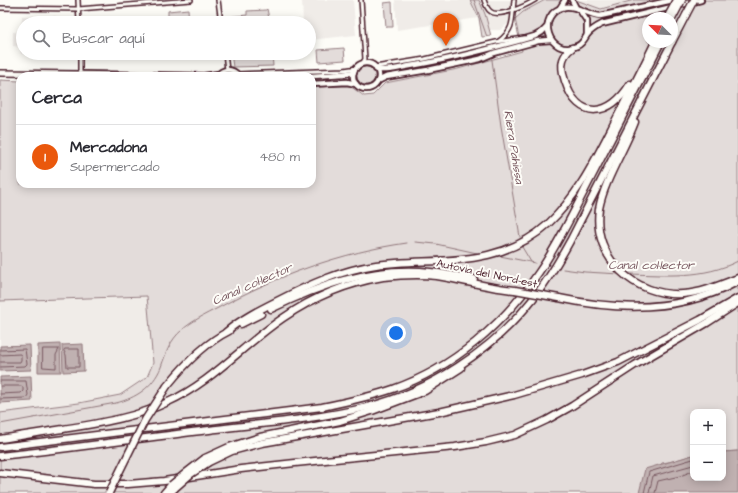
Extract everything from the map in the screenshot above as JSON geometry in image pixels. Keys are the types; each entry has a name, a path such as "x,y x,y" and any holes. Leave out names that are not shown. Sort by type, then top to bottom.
{"highway":[{"path":"670,12 677,0"},
{"path":"676,12 682,0"},
{"path":"678,30 694,0"},
{"path":"572,48 565,54 562,62 569,91 572,98 579,104 586,108 597,110 610,106 623,95 650,48"},
{"path":"226,332 248,316 286,296 311,284 347,272 375,265 443,262 479,258 501,251 525,240 554,218 568,203 582,182 651,48"},
{"path":"0,447 322,407 360,399 394,389 427,374 457,356 477,341 518,302 540,271 551,253 657,48"},
{"path":"164,493 172,489 207,460 229,447 260,437 340,421 384,407 425,391 479,356 530,302 562,257 669,48"},
{"path":"644,96 632,129 604,193 600,208 598,220 600,238 608,254 616,266 633,282 652,291 667,294 681,294 703,290 738,278"},
{"name":"Autovia del Nord-est","path":"109,493 142,426 157,400 176,375 195,356 226,332 302,294 338,281 378,272 406,270 434,272 500,284 515,290 576,302 619,307 662,306 676,304 712,294 738,282"},
{"path":"0,439 122,418 144,412 168,402 209,377 282,318 322,295 345,287 382,277 408,275 436,276 515,290"},
{"path":"207,460 232,451 262,443 439,412 514,395 582,375 618,362 700,320 738,298"},
{"path":"0,473 94,484 128,484 164,481 287,464 455,447 486,442 515,435 547,420 572,406 635,365 738,304"},
{"path":"0,456 274,422 367,407 402,396 437,379 468,360 498,336"}],"main road":[{"path":"316,76 344,74 355,70 362,64 368,64 375,68 386,70 425,64 530,38 542,32 547,27 552,15 560,8 565,0"},
{"path":"572,0 576,8"},
{"path":"560,8 576,8 581,11 600,16 672,0"},
{"path":"547,27 548,35 551,40 560,47 572,48 582,43 592,31 602,24 700,0"},
{"path":"581,11 587,21 587,36"},
{"path":"316,84 347,82 368,89 386,77 480,59 494,53 538,41 551,40"},
{"path":"375,68 378,75 378,81"},
{"path":"223,72 227,70 234,72"},
{"path":"355,70 354,79 356,84"},
{"path":"0,72 16,72"}],"street":[{"path":"78,0 78,16"},
{"path":"0,8 78,9 160,1 190,0"},
{"path":"218,0 220,16"},
{"path":"361,0 365,59 368,64"},
{"path":"484,0 489,11 495,14 504,13 535,0"},
{"path":"499,42 507,36 511,28 514,0"},
{"path":"375,68 425,59 499,42 511,41 520,38 530,38"},
{"path":"362,64 365,59"},
{"path":"80,60 80,72"},
{"path":"226,60 227,70"},
{"path":"302,72 355,70"}],"shaded area":[{"path":"302,0 353,0 356,35 316,39 316,16 303,16"},
{"path":"395,0 545,0 523,12 500,30 490,30 491,36 482,37 478,18 397,30"},
{"path":"470,0 479,0 485,14 491,36 482,37 479,18"},
{"path":"545,0 576,0 601,9 634,0 738,0 738,451 726,452 726,409 690,409 690,456 662,463 639,493 0,493 0,413 79,403 120,395 147,377 153,363 147,296 0,301 0,80 16,81 16,188 316,188 316,87 350,86 364,96 373,95 385,83 458,69 522,51 515,19 523,12"},
{"path":"576,0 634,0 601,9"},
{"path":"392,2 393,27 386,27 384,3"},
{"path":"188,9 188,16 168,16 168,11"},
{"path":"267,9 268,16 236,16 247,15 247,11"},
{"path":"13,32 16,32 16,46 13,46"},
{"path":"344,48 345,60 319,62 318,50"},
{"path":"232,60 273,60 273,66 233,67"},
{"path":"366,67 372,70 375,76 372,82 366,85 360,82 357,76 360,70"},
{"path":"147,296 153,363 147,377 120,395 79,403 0,413 0,301"}],"water":[{"path":"60,344 61,372 38,372 38,345"},
{"path":"83,344 84,371 63,372 62,345"},
{"path":"30,345 31,370 0,371 0,346"},
{"path":"31,376 32,401 0,403 0,377"},
{"path":"738,451 738,493 639,493 645,469 690,456 690,481 726,481 726,452"}],"waterway":[{"name":"Riera Pahissa","path":"474,0 487,37"},
{"name":"Riera Pahissa","path":"492,60 501,126 520,237"},
{"name":"Canal col·lector","path":"415,242 436,244 477,253"},
{"name":"Canal col·lector","path":"0,424 116,403 137,395 149,386 158,374 174,338 186,327 204,315 240,296 310,267 358,252 407,243"},
{"name":"Riera Pahissa","path":"522,247 531,262"},
{"name":"Canal col·lector","path":"500,256 535,263"},
{"name":"Canal col·lector","path":"629,274 685,275 712,271 738,261"},
{"name":"Canal col·lector","path":"563,269 620,274"}],"place":[{"name":"Mercadona","path":"446,46"}]}
